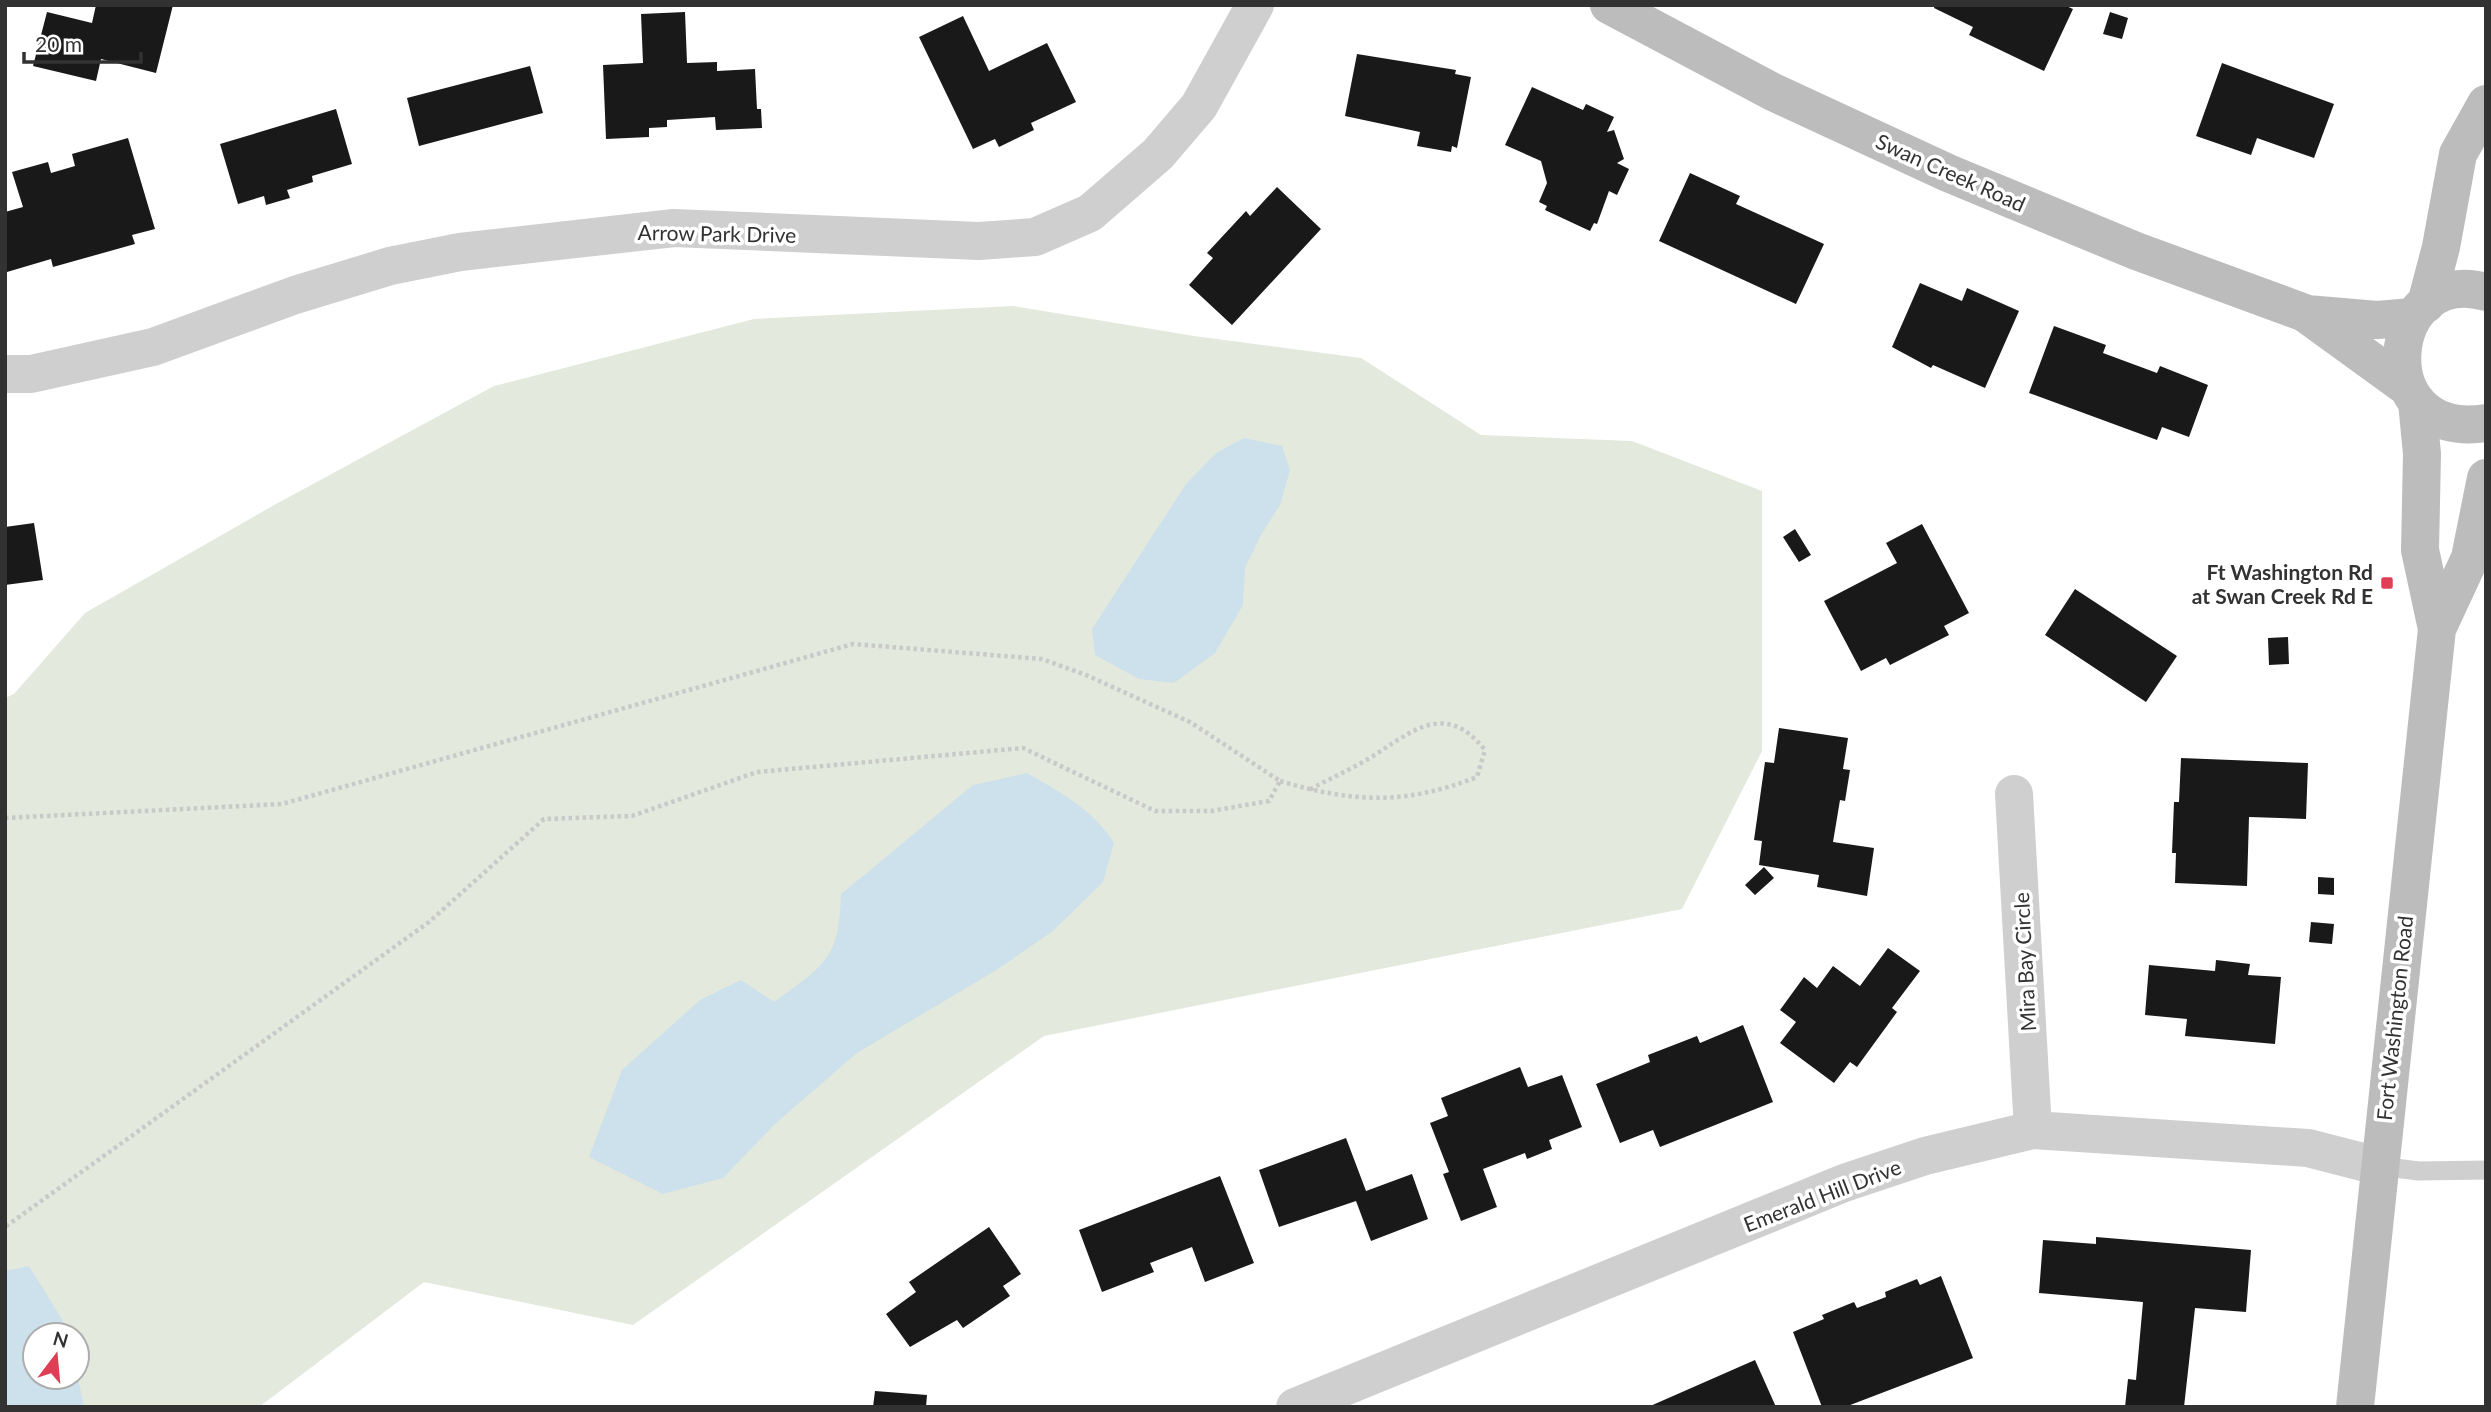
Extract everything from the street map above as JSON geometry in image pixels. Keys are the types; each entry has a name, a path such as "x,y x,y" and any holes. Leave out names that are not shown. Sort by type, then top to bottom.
{"main road":[{"name":"Swan Creek Road","path":"1609,5 1773,92 1948,173 2136,251 2305,313 2378,320 2420,310 2442,294 2460,290 2486,292"},
{"path":"2420,310 2441,247 2458,154 2486,104"},
{"name":"Fort Washington Road","path":"2355,1407 2378,1166 2437,629 2420,550 2422,454 2412,395 2401,369 2400,351 2404,333 2420,310"},
{"name":"Swan Creek Road","path":"2305,313 2412,395 2431,414 2448,422 2466,425 2486,423"},
{"name":"Fort Washington Road","path":"2437,629 2470,558 2486,478"}],"street":[{"name":"Arrow Park Drive","path":"5,374 31,374 153,347 295,295 390,266 460,252 674,228 979,241 1035,237 1090,213 1158,154 1199,106 1255,5"},
{"name":"Mira Bay Circle","path":"2014,793 2033,1130"},
{"name":"Emerald Hill Drive","path":"1295,1407 1377,1389 1844,1183 1925,1156 2033,1130 2308,1148 2378,1166"}],"lane":[{"path":"2378,1166 2419,1171 2486,1170"}],"path":[{"path":"5,818 282,803 853,644 1042,659 1086,674 1190,722 1280,781 1309,790 1336,797 1392,799 1446,789 1477,777 1485,750 1469,730 1445,723 1410,730 1364,761 1309,790"},
{"path":"5,1227 429,922 544,819 632,816 757,772 1023,748 1155,811 1211,811 1269,801 1280,781"}],"shaded area":[{"path":"1013,306 1194,336 1361,358 1481,435 1632,441 1762,491 1762,751 1682,909 1044,1036 633,1325 424,1282 259,1407 5,1407 5,698 14,694 85,613 276,504 494,386 754,319"}],"water":[{"path":"1244,438 1282,446 1290,470 1280,505 1245,568 1243,605 1215,653 1174,683 1139,679 1095,655 1092,629 1186,484 1216,453"},
{"path":"1027,773 1086,811 1114,843 1103,882 1053,931 998,969 857,1053 776,1123 723,1178 663,1194 589,1157 622,1070 700,1000 741,980 774,1002 817,969 832,948 840,916 841,894 973,785"},
{"path":"29,1266 63,1321 21,1321 21,1391 81,1391 84,1407 5,1407 5,1271"}],"building":[{"path":"96,5 173,5 156,73 101,59 96,81 33,66 47,12 92,23"},
{"path":"1935,5 2064,5 2073,9 2044,71 1969,35 1973,27 1934,8"},
{"path":"685,12 687,63 717,62 717,71 755,69 757,109 761,109 762,128 716,130 715,117 667,120 667,127 649,128 649,137 606,139 603,65 643,63 641,14"},
{"path":"2110,12 2128,18 2122,39 2103,34"},
{"path":"963,16 989,71 1047,43 1076,102 1031,123 1034,130 999,147 995,139 973,149 919,37"},
{"path":"1357,54 1456,70 1455,74 1471,77 1457,148 1452,146 1451,152 1417,146 1420,132 1345,116"},
{"path":"2222,63 2334,104 2314,158 2257,138 2251,155 2196,136"},
{"path":"530,66 543,113 419,146 407,98"},
{"path":"1532,87 1583,110 1586,104 1614,117 1607,132 1614,130 1624,159 1617,163 1629,169 1617,195 1609,191 1597,224 1594,223 1590,231 1545,210 1547,206 1539,202 1547,183 1541,161 1505,145"},
{"path":"336,109 352,164 312,176 313,182 287,190 290,198 266,205 264,196 238,204 220,144"},
{"path":"128,138 155,229 132,235 135,244 53,267 51,259 7,272 5,212 23,207 12,172 48,162 51,173 75,166 72,154"},
{"path":"1690,173 1740,196 1736,204 1824,244 1796,304 1659,241"},
{"path":"1277,187 1321,229 1232,325 1189,285 1213,258 1207,253 1246,211 1250,216"},
{"path":"1920,283 1962,301 1967,288 2019,311 1985,388 1933,365 1931,368 1892,347"},
{"path":"2054,326 2106,345 2103,353 2157,373 2160,366 2208,385 2189,437 2162,427 2157,440 2029,393"},
{"path":"34,523 43,580 5,585 5,527"},
{"path":"1922,524 1969,613 1944,626 1949,635 1890,665 1886,658 1861,671 1824,601 1897,563 1886,543"},
{"path":"1795,529 1811,555 1799,562 1783,537"},
{"path":"2075,589 2177,656 2146,702 2045,635"},
{"path":"2288,637 2289,664 2269,665 2268,638"},
{"path":"1779,728 1848,738 1843,769 1850,770 1845,801 1840,800 1833,842 1874,848 1867,896 1817,887 1819,875 1759,865 1762,841 1754,840 1765,762 1774,763"},
{"path":"2181,758 2308,763 2306,819 2249,817 2247,886 2175,883 2176,853 2172,853 2174,802 2179,802"},
{"path":"1764,867 1774,878 1755,895 1745,885"},
{"path":"2318,877 2334,878 2334,895 2318,894"},
{"path":"2311,922 2334,924 2332,944 2309,942"},
{"path":"1888,948 1920,971 1892,1008 1897,1012 1857,1067 1850,1062 1834,1083 1780,1043 1796,1022 1780,1010 1804,977 1817,988 1833,966 1860,986"},
{"path":"2216,960 2250,964 2248,975 2281,977 2275,1044 2185,1036 2187,1019 2145,1015 2149,965 2215,971"},
{"path":"1743,1025 1773,1102 1660,1147 1653,1130 1620,1143 1596,1084 1650,1062 1648,1055 1697,1036 1700,1043"},
{"path":"1520,1067 1528,1087 1562,1075 1582,1127 1549,1140 1552,1149 1527,1159 1525,1153 1483,1169 1497,1207 1461,1221 1443,1174 1449,1172 1430,1123 1448,1116 1441,1098"},
{"path":"1346,1138 1366,1191 1412,1174 1428,1219 1371,1241 1356,1201 1279,1227 1259,1170"},
{"path":"1220,1176 1254,1263 1205,1282 1192,1247 1150,1263 1154,1272 1102,1292 1079,1230"},
{"path":"989,1227 1021,1274 1003,1286 1010,1296 963,1328 957,1320 910,1347 886,1314 916,1292 909,1282"},
{"path":"2096,1237 2251,1250 2246,1312 2195,1308 2184,1407 2125,1407 2128,1379 2136,1380 2143,1302 2039,1293 2043,1240 2096,1244"},
{"path":"1941,1276 1973,1358 1845,1407 1822,1407 1793,1332 1824,1319 1822,1315 1854,1302 1857,1308 1886,1297 1885,1292 1917,1279 1920,1285"},
{"path":"1755,1360 1776,1407 1648,1407"},
{"path":"875,1391 927,1395 926,1407 873,1407"}],"place":[{"name":"Ft Washington Rd at Swan Creek Rd E","path":"2387,583"}]}
